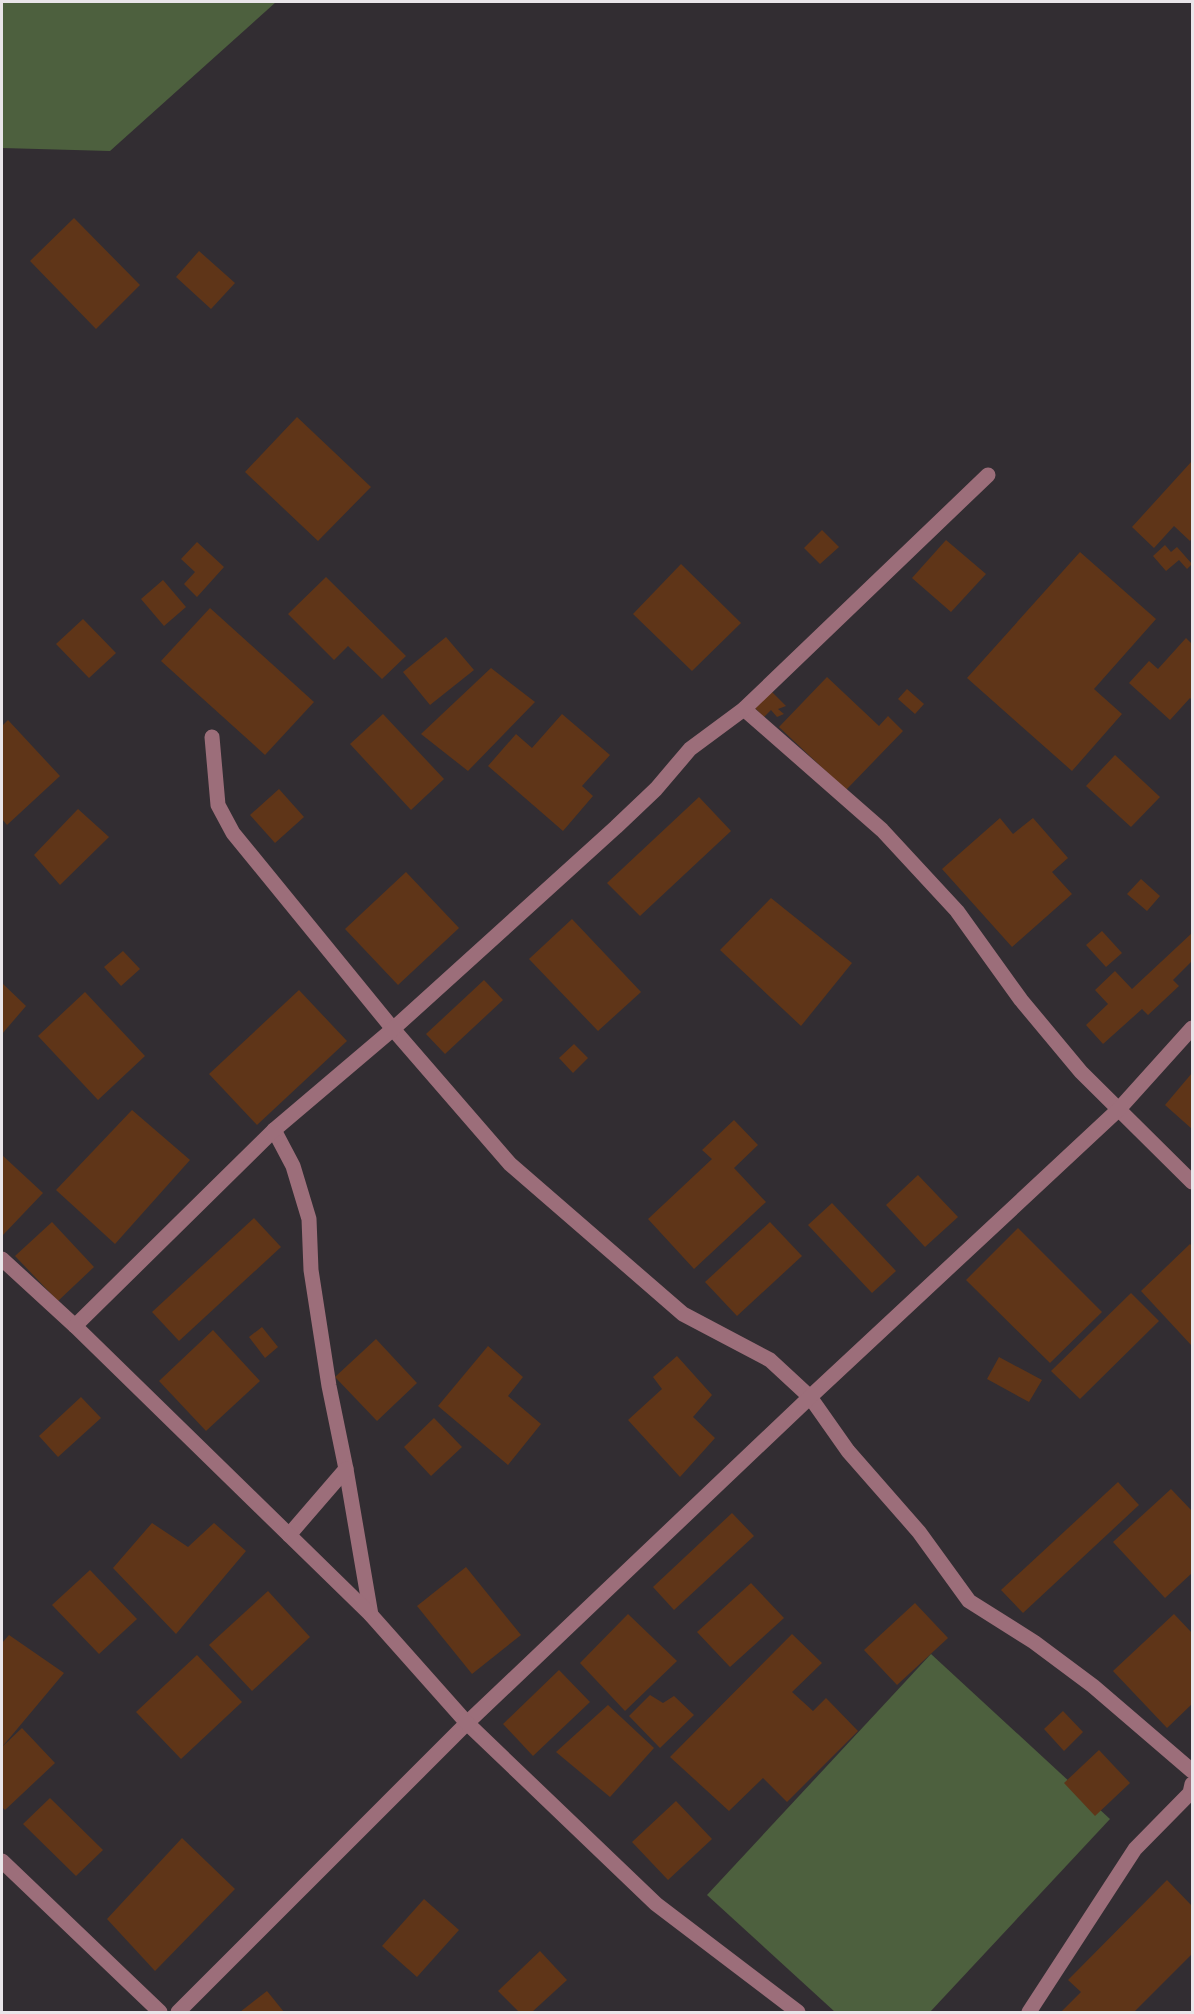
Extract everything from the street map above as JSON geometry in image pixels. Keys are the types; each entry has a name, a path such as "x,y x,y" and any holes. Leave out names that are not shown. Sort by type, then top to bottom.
{"street":[{"path":"75,1326 274,1130 393,1029 616,827 656,789 690,749 744,709 988,475"},
{"path":"744,709 882,830 957,911 1021,1000 1081,1072 1192,1182"},
{"path":"212,737 218,806 233,833 393,1029 510,1164 683,1314 770,1360 810,1397 848,1451 919,1532 969,1600 1034,1642 1093,1686 1192,1771"},
{"path":"178,2013 467,1723 810,1397 1119,1109 1192,1028"},
{"path":"274,1130 293,1166 309,1219 311,1270 329,1386 371,1615"},
{"path":"2,1259 75,1326 371,1615 467,1723 656,1904 798,2013"},
{"path":"289,1535 346,1469"},
{"path":"1029,2013 1136,1849 1192,1791"},
{"path":"2,1861 160,2013"}],"green space":[{"path":"2,2 276,2 110,151 2,148"},
{"path":"931,1654 1110,1819 930,2012 835,2012 707,1895"}],"building":[{"path":"74,218 140,285 96,329 30,261"},
{"path":"199,251 235,283 211,309 176,277"},
{"path":"297,417 371,487 318,541 245,472"},
{"path":"1192,461 1192,538 1190,541 1174,526 1154,548 1132,527"},
{"path":"822,530 839,547 820,564 804,548"},
{"path":"946,540 986,574 951,612 912,578"},
{"path":"197,542 224,567 197,597 184,584 195,572 181,559"},
{"path":"1165,545 1171,552 1177,547 1192,564 1187,569 1179,560 1166,571 1153,556"},
{"path":"1080,552 1156,619 1094,689 1122,714 1072,771 967,678"},
{"path":"681,564 741,623 692,671 633,614"},
{"path":"326,577 406,656 382,679 348,646 334,660 288,614"},
{"path":"163,580 186,607 164,626 141,599"},
{"path":"210,608 314,702 265,755 161,661"},
{"path":"83,619 116,653 89,678 56,644"},
{"path":"446,637 474,670 430,705 403,672"},
{"path":"1186,638 1192,644 1192,700 1190,698 1170,720 1129,683 1149,661 1158,669"},
{"path":"491,668 535,702 468,771 421,734"},
{"path":"827,677 879,726 888,716 903,731 846,790 779,727"},
{"path":"907,689 924,704 915,714 898,699"},
{"path":"770,690 786,706 778,709 784,714 777,717 771,710 764,717 753,706"},
{"path":"383,714 444,779 411,810 350,744"},
{"path":"562,714 610,755 582,786 593,796 563,831 488,766 516,734 532,748"},
{"path":"8,720 60,776 7,825 2,819 2,726"},
{"path":"1115,755 1160,797 1131,827 1086,786"},
{"path":"279,789 304,817 275,843 250,815"},
{"path":"699,797 731,831 640,916 607,883"},
{"path":"78,809 109,837 60,885 34,855"},
{"path":"1000,818 1013,834 1033,818 1068,858 1052,872 1072,894 1012,947 942,869"},
{"path":"406,872 459,928 398,985 345,929"},
{"path":"1141,879 1160,896 1147,911 1127,894"},
{"path":"771,898 852,963 801,1026 720,950"},
{"path":"572,919 641,992 598,1031 529,959"},
{"path":"1102,931 1122,953 1106,967 1086,945"},
{"path":"1192,933 1192,961 1173,980 1179,986 1148,1015 1142,1009 1103,1044 1086,1025 1108,1004 1095,990 1115,971 1132,989"},
{"path":"123,951 140,969 121,986 104,967"},
{"path":"484,980 503,1000 445,1054 426,1034"},
{"path":"2,983 26,1006 2,1034"},
{"path":"299,990 347,1041 257,1125 209,1074"},
{"path":"85,992 145,1056 98,1100 38,1036"},
{"path":"574,1044 588,1058 573,1073 559,1058"},
{"path":"1192,1073 1192,1129 1165,1105"},
{"path":"132,1110 190,1160 115,1244 56,1190"},
{"path":"734,1120 758,1145 734,1168 766,1202 694,1269 648,1219 712,1159 702,1150"},
{"path":"2,1155 43,1193 2,1236"},
{"path":"918,1175 958,1217 925,1247 886,1205"},
{"path":"832,1203 896,1271 872,1293 808,1225"},
{"path":"254,1218 281,1247 179,1341 152,1312"},
{"path":"52,1222 94,1267 58,1301 15,1256"},
{"path":"770,1222 802,1256 737,1316 705,1282"},
{"path":"1018,1228 1102,1312 1050,1363 966,1280"},
{"path":"1190,1244 1192,1246 1192,1346 1141,1291"},
{"path":"1131,1293 1159,1321 1080,1399 1051,1371"},
{"path":"262,1327 278,1347 265,1358 249,1337"},
{"path":"213,1330 260,1381 206,1431 159,1381"},
{"path":"376,1339 417,1383 377,1421 335,1377"},
{"path":"488,1346 523,1377 508,1396 541,1424 508,1465 438,1406"},
{"path":"677,1356 712,1395 693,1417 715,1438 680,1477 628,1420 662,1389 653,1377"},
{"path":"999,1357 1042,1380 1029,1402 987,1379"},
{"path":"81,1397 101,1418 58,1457 39,1436"},
{"path":"434,1418 462,1447 431,1476 404,1447"},
{"path":"1118,1482 1139,1505 1023,1613 1001,1590"},
{"path":"1171,1489 1192,1511 1192,1573 1165,1598 1113,1542"},
{"path":"732,1513 754,1536 674,1610 653,1587"},
{"path":"152,1523 188,1547 214,1523 246,1551 176,1634 113,1568"},
{"path":"466,1567 521,1635 472,1674 417,1606"},
{"path":"90,1570 137,1619 99,1654 52,1605"},
{"path":"751,1583 784,1618 730,1667 697,1632"},
{"path":"268,1591 310,1637 252,1691 209,1645"},
{"path":"915,1603 948,1638 897,1685 864,1650"},
{"path":"628,1614 677,1661 625,1711 580,1663"},
{"path":"1174,1614 1192,1633 1192,1704 1167,1728 1113,1671"},
{"path":"792,1634 822,1663 792,1692 813,1711 826,1698 858,1731 787,1802 763,1778 729,1811 670,1757"},
{"path":"9,1635 64,1673 2,1747 2,1643"},
{"path":"197,1655 242,1702 181,1759 136,1712"},
{"path":"559,1670 590,1702 533,1756 503,1724"},
{"path":"650,1695 663,1703 674,1696 694,1715 660,1748 629,1716"},
{"path":"608,1705 654,1748 610,1797 556,1752"},
{"path":"1063,1711 1083,1732 1064,1751 1044,1729"},
{"path":"22,1728 55,1763 5,1810 2,1807 2,1747"},
{"path":"1099,1750 1130,1783 1095,1816 1064,1783"},
{"path":"50,1798 103,1850 76,1876 23,1824"},
{"path":"676,1801 712,1839 668,1880 632,1842"},
{"path":"182,1838 235,1889 155,1971 107,1919"},
{"path":"1167,1880 1192,1906 1192,1954 1134,2012 1061,2012 1081,1992 1068,1980"},
{"path":"424,1899 459,1930 417,1977 382,1946"},
{"path":"540,1951 567,1980 532,2012 519,2012 498,1991"},
{"path":"267,1991 284,2012 240,2012"}]}
